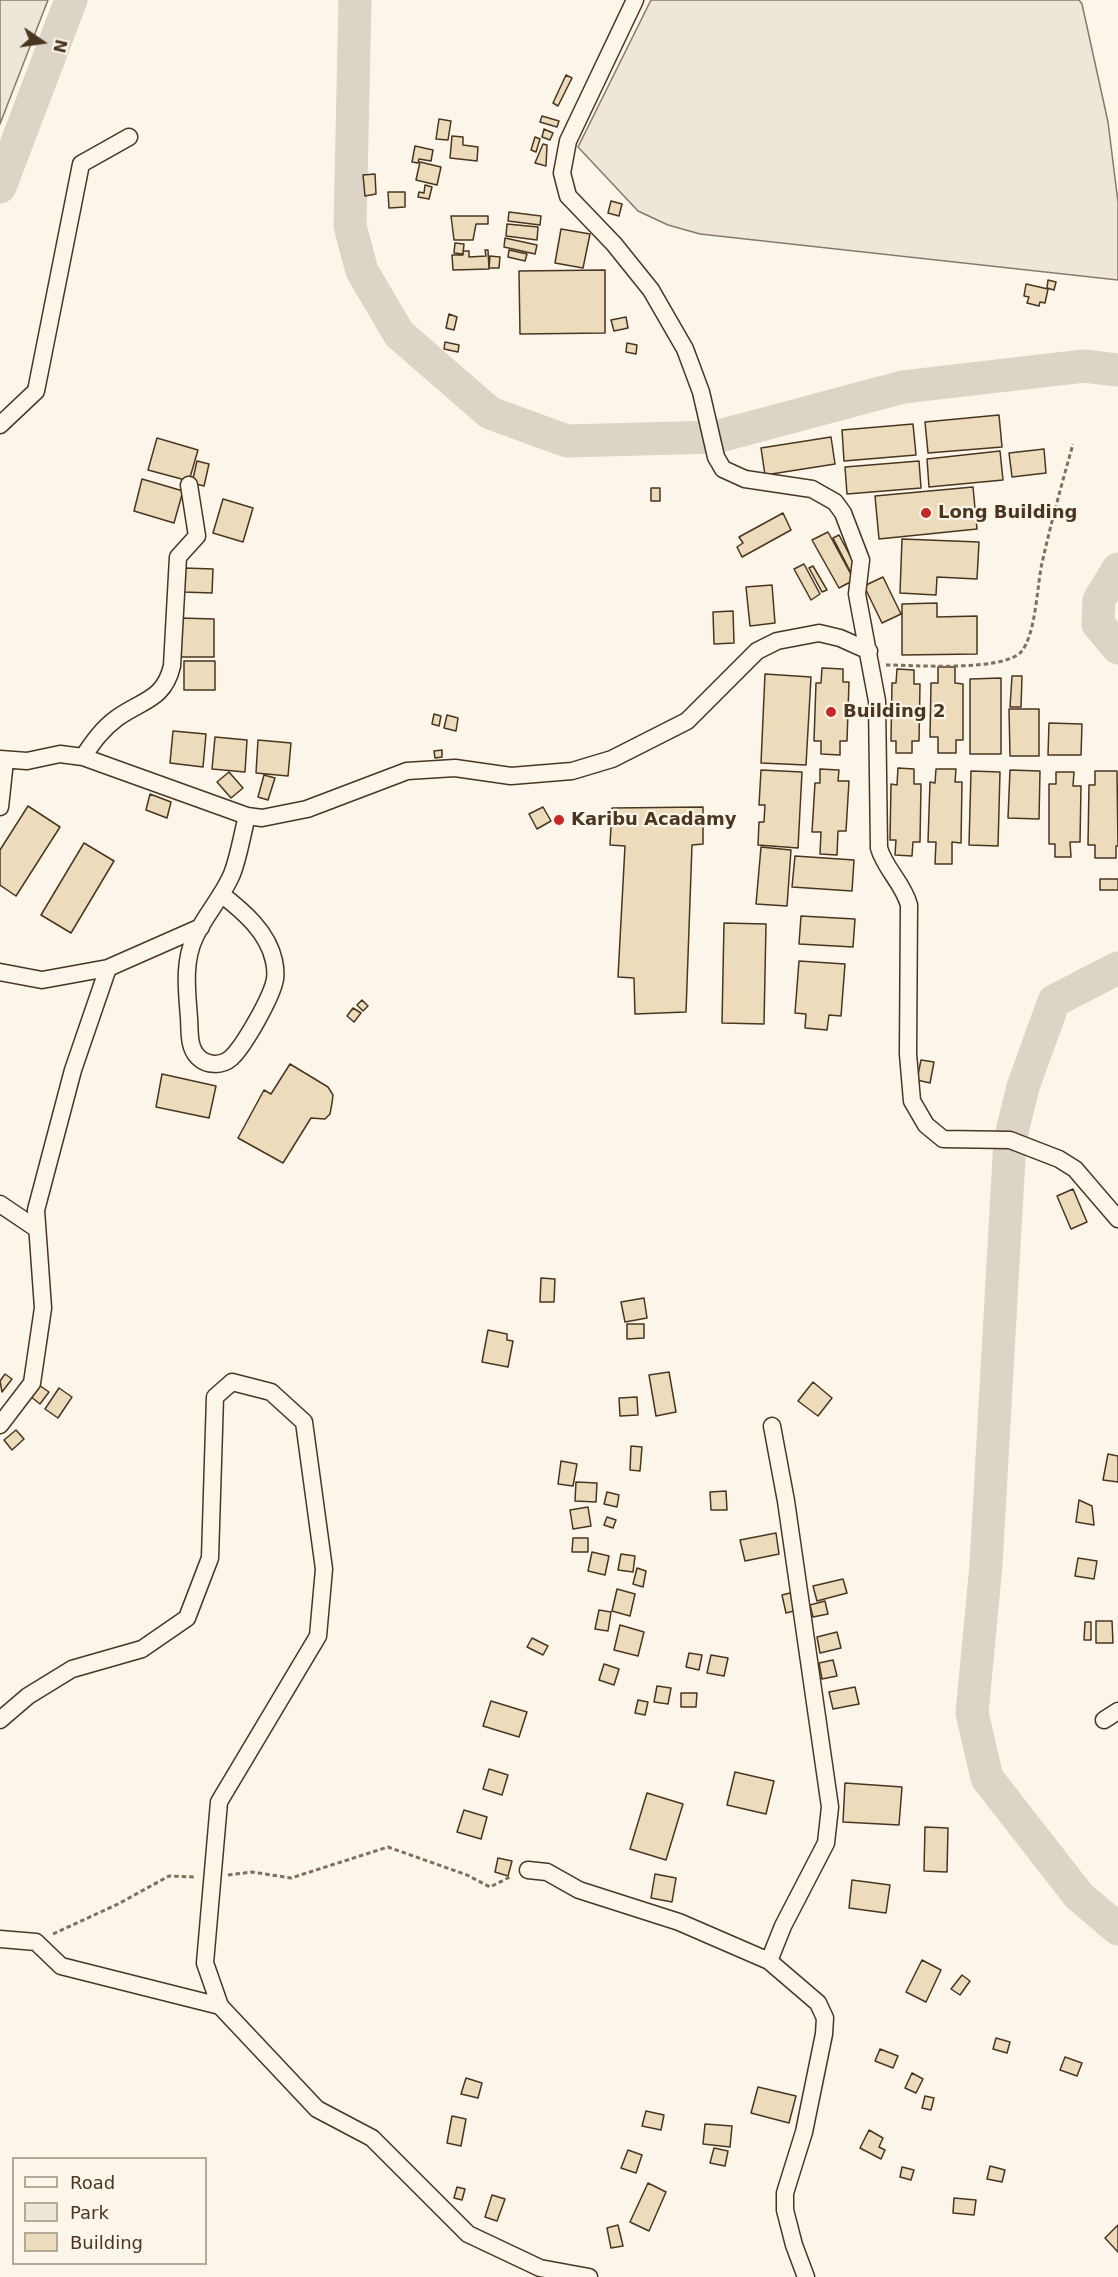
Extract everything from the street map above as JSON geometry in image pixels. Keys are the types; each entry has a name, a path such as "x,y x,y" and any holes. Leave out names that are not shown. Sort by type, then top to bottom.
{"street":[{"path":"635,0 568,141 563,164 563,186 574,206 614,244 651,290 685,350 701,392 716,457 723,469 733,476 812,489 835,502 843,513 861,560 857,594 877,701 879,848 883,861 903,889 909,905 908,1054 912,1101 926,1125 943,1139 1010,1140 1059,1159 1075,1169 1118,1219"},
{"path":"0,425 36,391 81,164 129,137"},
{"path":"82,757 101,731 118,717 156,697 168,681 172,666 178,557 197,536 189,485"},
{"path":"0,807 2,760 27,761 60,754 82,757 247,816 262,818 306,809 407,771 455,768 511,776 572,771 612,759 687,721 757,651 777,641 819,633 840,638 870,658"},
{"path":"221,894 246,914 263,938 273,958 276,976 269,998 244,1038 231,1058 220,1065 207,1063 199,1058 191,1047 186,981 189,955 201,927 232,874 247,816"},
{"path":"0,972 42,980 108,968 201,927"},
{"path":"0,1425 32,1383 43,1308 36,1210 73,1070 108,968"},
{"path":"0,1204 37,1229"},
{"path":"0,1720 28,1696 72,1669 142,1649 187,1618 210,1558 215,1397 232,1382 271,1392 304,1422 324,1569 318,1636 219,1802 205,1963 220,2006 317,2109 372,2138 468,2234 540,2268 589,2277"},
{"path":"769,1961 783,1926 826,1843 830,1808 786,1500 772,1426"},
{"path":"528,1869 547,1872 579,1890 679,1922 769,1961 818,2003 825,2018 814,2088 785,2193 785,2210 794,2246 806,2277"},
{"path":"0,1939 36,1942 61,1966 220,2006"}],"path":[{"path":"870,658 973,666 1006,660 1020,652 1029,636 1042,564 1073,444"},
{"path":"36,1942 118,1904 169,1876 213,1877 252,1872 291,1878 388,1847 467,1875 490,1887 528,1869"}],"green space":[{"path":"0,0 48,0 0,124"},
{"path":"651,0 1079,0 1082,4 1108,122 1118,202 1118,280 700,234 668,225 638,211 578,147"}],"building":[{"path":"566,75 572,78 558,106 553,103"},
{"path":"542,116 559,121 557,127 540,122"},
{"path":"439,119 451,121 448,140 436,139"},
{"path":"544,129 553,133 550,140 542,137"},
{"path":"452,136 463,137 463,145 478,147 477,161 450,158"},
{"path":"535,137 540,139 536,152 531,150"},
{"path":"543,144 547,145 546,166 535,163"},
{"path":"415,146 433,150 431,161 419,159 418,163 412,162"},
{"path":"420,162 441,167 437,185 416,180"},
{"path":"375,174 376,194 365,196 363,175"},
{"path":"425,185 432,187 429,199 418,197 419,192 424,193"},
{"path":"388,192 405,192 405,207 389,208"},
{"path":"611,201 622,204 619,216 608,213"},
{"path":"509,212 541,216 540,225 508,221"},
{"path":"451,216 488,216 488,224 476,224 473,240 454,240"},
{"path":"507,224 538,227 537,240 506,236"},
{"path":"561,229 590,234 583,268 555,263"},
{"path":"505,238 537,245 535,254 504,247"},
{"path":"455,243 464,244 463,254 454,253"},
{"path":"485,250 488,250 489,269 453,270 452,255 463,255 463,251 469,251 469,257 486,256"},
{"path":"509,250 527,254 525,261 508,257"},
{"path":"490,256 500,257 499,268 489,268"},
{"path":"605,270 605,333 520,334 519,271"},
{"path":"1048,280 1056,282 1054,290 1047,288"},
{"path":"1026,284 1048,289 1045,303 1040,302 1039,306 1027,303 1029,297 1024,296"},
{"path":"449,314 457,317 454,330 446,328"},
{"path":"626,317 628,328 614,331 611,320"},
{"path":"445,342 459,345 458,352 444,349"},
{"path":"627,343 637,345 636,354 626,352"},
{"path":"999,415 1002,447 928,453 925,422"},
{"path":"913,424 916,455 844,461 842,430"},
{"path":"831,437 835,464 765,475 761,448"},
{"path":"157,438 198,450 189,481 148,470"},
{"path":"1044,449 1046,473 1012,477 1009,453"},
{"path":"1000,451 1003,480 929,487 927,459"},
{"path":"197,461 209,464 204,486 192,483"},
{"path":"919,461 921,488 847,494 845,467"},
{"path":"142,479 183,491 174,523 134,511"},
{"name":"Long Building","path":"973,487 977,529 879,539 875,496"},
{"path":"651,488 660,488 660,501 651,501"},
{"path":"223,499 253,508 243,542 213,533"},
{"path":"783,513 791,530 742,557 737,547 743,543 739,537"},
{"path":"828,532 854,580 839,588 812,540"},
{"path":"839,535 856,567 850,571 833,538"},
{"path":"902,539 979,542 977,579 937,577 936,595 900,593"},
{"path":"804,564 820,594 811,600 794,569"},
{"path":"813,566 827,590 822,592 809,568"},
{"path":"184,568 213,569 212,593 183,592"},
{"path":"883,577 901,614 882,623 864,586"},
{"path":"772,585 775,623 750,626 746,587"},
{"path":"937,603 937,617 977,616 977,654 902,655 902,604"},
{"path":"733,611 734,643 714,644 713,612"},
{"path":"180,618 214,619 214,657 180,657"},
{"path":"184,661 215,661 215,690 184,690"},
{"path":"938,667 955,667 955,683 963,684 963,740 956,740 956,753 938,753 938,737 930,737 931,683 938,683"},
{"name":"Building 2","path":"822,668 843,669 843,682 849,682 847,741 840,741 840,755 821,754 821,741 814,741 816,683 821,683"},
{"path":"897,669 914,670 914,684 920,684 919,741 912,741 912,753 896,753 896,741 891,741 892,683 896,683"},
{"path":"765,674 811,677 806,765 761,763"},
{"path":"1012,676 1022,676 1021,707 1010,707"},
{"path":"1001,678 1001,754 970,754 970,679"},
{"path":"1009,709 1039,709 1039,756 1010,756"},
{"path":"434,714 441,716 439,726 432,724"},
{"path":"447,715 458,718 456,731 444,728"},
{"path":"1049,723 1082,724 1081,755 1048,755"},
{"path":"173,731 206,734 203,767 170,763"},
{"path":"215,737 247,740 245,772 212,769"},
{"path":"258,740 291,743 288,776 256,773"},
{"path":"442,750 442,757 435,758 434,751"},
{"path":"898,768 914,769 914,784 921,784 920,842 913,842 912,856 895,855 896,840 890,840 891,784 897,785"},
{"path":"820,769 839,770 838,781 849,781 846,831 838,831 837,855 820,854 821,832 812,832 815,783 820,783"},
{"path":"936,769 956,769 955,782 962,782 961,843 952,842 952,864 935,864 936,842 928,842 930,782 935,783"},
{"path":"761,770 802,772 798,848 758,845 759,822 764,822 765,805 759,805"},
{"path":"1010,770 1040,771 1039,819 1008,818"},
{"path":"971,771 1000,772 998,846 969,845"},
{"path":"1095,771 1117,771 1118,846 1116,846 1116,858 1095,858 1095,845 1088,845 1089,785 1095,785"},
{"path":"229,772 243,788 231,798 217,782"},
{"path":"1056,772 1074,772 1073,786 1081,786 1080,842 1070,842 1071,857 1055,857 1055,844 1049,844 1049,784 1056,784"},
{"path":"264,775 275,778 268,800 258,797"},
{"path":"150,794 171,802 167,818 146,810"},
{"path":"28,806 60,827 16,896 0,885 0,850"},
{"path":"543,807 551,821 537,829 529,814"},
{"path":"703,807 703,844 692,845 686,1012 635,1014 634,978 618,977 625,846 610,845 612,808"},
{"path":"84,843 114,861 71,933 41,915"},
{"path":"761,847 791,850 787,906 756,904"},
{"path":"795,856 854,860 852,891 792,887"},
{"path":"1100,879 1118,879 1118,890 1100,890"},
{"path":"801,916 855,919 853,947 799,944"},
{"path":"724,923 766,924 764,1024 722,1023"},
{"path":"799,961 845,964 841,1016 829,1015 827,1030 805,1028 806,1014 795,1013"},
{"path":"362,1000 368,1006 363,1011 357,1005"},
{"path":"353,1008 361,1013 354,1022 347,1016"},
{"path":"921,1060 934,1062 930,1083 917,1080"},
{"path":"290,1064 328,1087 333,1095 330,1114 325,1119 311,1118 283,1163 238,1138 264,1090 271,1094"},
{"path":"162,1074 216,1086 209,1118 156,1107"},
{"path":"1073,1189 1087,1222 1071,1229 1057,1196"},
{"path":"541,1278 555,1279 554,1302 540,1302"},
{"path":"644,1298 647,1318 625,1322 621,1302"},
{"path":"627,1324 644,1324 644,1338 627,1339"},
{"path":"488,1330 507,1334 507,1340 513,1341 508,1367 482,1362"},
{"path":"669,1372 676,1412 656,1416 649,1375"},
{"path":"5,1374 12,1379 2,1392 0,1381"},
{"path":"813,1382 832,1398 818,1416 798,1401"},
{"path":"39,1385 49,1392 40,1404 30,1396"},
{"path":"59,1388 72,1397 58,1418 45,1409"},
{"path":"637,1397 638,1415 620,1416 619,1398"},
{"path":"16,1430 24,1439 12,1450 4,1440"},
{"path":"631,1446 642,1447 640,1471 630,1470"},
{"path":"1108,1454 1118,1456 1118,1482 1103,1480"},
{"path":"561,1461 577,1464 573,1486 558,1484"},
{"path":"576,1482 597,1483 596,1502 575,1501"},
{"path":"726,1491 727,1510 711,1510 710,1492"},
{"path":"607,1492 619,1495 617,1507 604,1504"},
{"path":"1079,1500 1092,1506 1094,1525 1076,1522"},
{"path":"588,1507 591,1526 573,1529 570,1510"},
{"path":"607,1517 616,1520 613,1528 604,1525"},
{"path":"776,1533 779,1554 745,1561 740,1540"},
{"path":"573,1538 588,1538 588,1552 572,1552"},
{"path":"592,1552 609,1556 605,1575 588,1571"},
{"path":"621,1554 635,1556 633,1572 618,1570"},
{"path":"1078,1558 1097,1561 1094,1579 1075,1576"},
{"path":"637,1568 646,1571 643,1587 633,1584"},
{"path":"843,1579 847,1593 817,1601 813,1586"},
{"path":"617,1589 635,1594 630,1616 612,1611"},
{"path":"794,1592 798,1610 786,1613 782,1595"},
{"path":"825,1601 828,1614 813,1617 810,1605"},
{"path":"599,1610 611,1612 608,1631 595,1629"},
{"path":"1096,1621 1112,1621 1113,1643 1096,1643"},
{"path":"1085,1622 1091,1622 1091,1640 1084,1640"},
{"path":"620,1625 644,1632 638,1656 614,1650"},
{"path":"837,1632 841,1648 820,1653 817,1637"},
{"path":"532,1638 548,1646 543,1655 527,1647"},
{"path":"689,1653 702,1655 699,1670 686,1667"},
{"path":"711,1655 728,1658 724,1676 707,1673"},
{"path":"833,1660 837,1676 822,1679 819,1663"},
{"path":"604,1664 619,1669 614,1685 599,1680"},
{"path":"657,1686 671,1688 668,1704 654,1702"},
{"path":"855,1687 859,1704 833,1709 829,1692"},
{"path":"681,1693 697,1693 696,1707 681,1707"},
{"path":"638,1700 648,1702 645,1715 635,1713"},
{"path":"491,1701 527,1712 519,1737 483,1726"},
{"path":"489,1769 508,1775 502,1795 483,1789"},
{"path":"735,1772 774,1781 766,1814 727,1805"},
{"path":"845,1783 902,1787 899,1825 843,1822"},
{"path":"647,1793 683,1804 666,1860 630,1849"},
{"path":"464,1810 487,1817 481,1839 457,1832"},
{"path":"925,1827 948,1828 947,1872 924,1871"},
{"path":"498,1858 512,1861 508,1876 495,1872"},
{"path":"655,1874 676,1878 672,1902 651,1898"},
{"path":"852,1880 890,1885 886,1913 849,1908"},
{"path":"922,1960 941,1970 926,2002 906,1992"},
{"path":"962,1975 970,1981 960,1995 951,1989"},
{"path":"996,2038 1010,2042 1007,2053 993,2049"},
{"path":"880,2049 898,2056 893,2068 875,2061"},
{"path":"1065,2057 1082,2063 1077,2076 1060,2070"},
{"path":"912,2073 923,2079 916,2093 905,2088"},
{"path":"466,2078 482,2083 478,2098 461,2094"},
{"path":"758,2087 796,2096 789,2123 751,2113"},
{"path":"925,2096 934,2098 931,2110 922,2108"},
{"path":"646,2111 664,2115 661,2130 642,2126"},
{"path":"452,2116 466,2119 461,2146 447,2143"},
{"path":"705,2124 732,2126 730,2147 703,2144"},
{"path":"869,2130 883,2138 879,2147 885,2150 881,2159 860,2148"},
{"path":"714,2148 728,2151 725,2166 710,2163"},
{"path":"628,2150 642,2155 636,2173 621,2168"},
{"path":"990,2166 1005,2170 1002,2182 987,2179"},
{"path":"902,2167 914,2170 911,2180 900,2177"},
{"path":"648,2183 666,2192 649,2231 630,2222"},
{"path":"457,2187 465,2189 462,2200 454,2198"},
{"path":"492,2195 505,2199 497,2221 485,2217"},
{"path":"954,2198 976,2200 974,2215 953,2213"},
{"path":"618,2225 623,2246 611,2248 607,2228"},
{"path":"1118,2225 1118,2252 1105,2238"}],"waterway":[{"path":"0,187 71,0"},
{"path":"355,0 350,226 362,271 399,334 490,413 567,441 716,437 903,387 1084,366 1118,370"},
{"path":"1118,569 1099,600 1098,624 1118,648"},
{"path":"1118,968 1054,1001 1023,1087 1010,1140 986,1565 972,1713 987,1778 1079,1896 1118,1929"}],"place":[{"name":"Long Building","path":"926,513"},
{"name":"Building 2","path":"831,712"},
{"name":"Karibu Acadamy","path":"559,820"}]}
